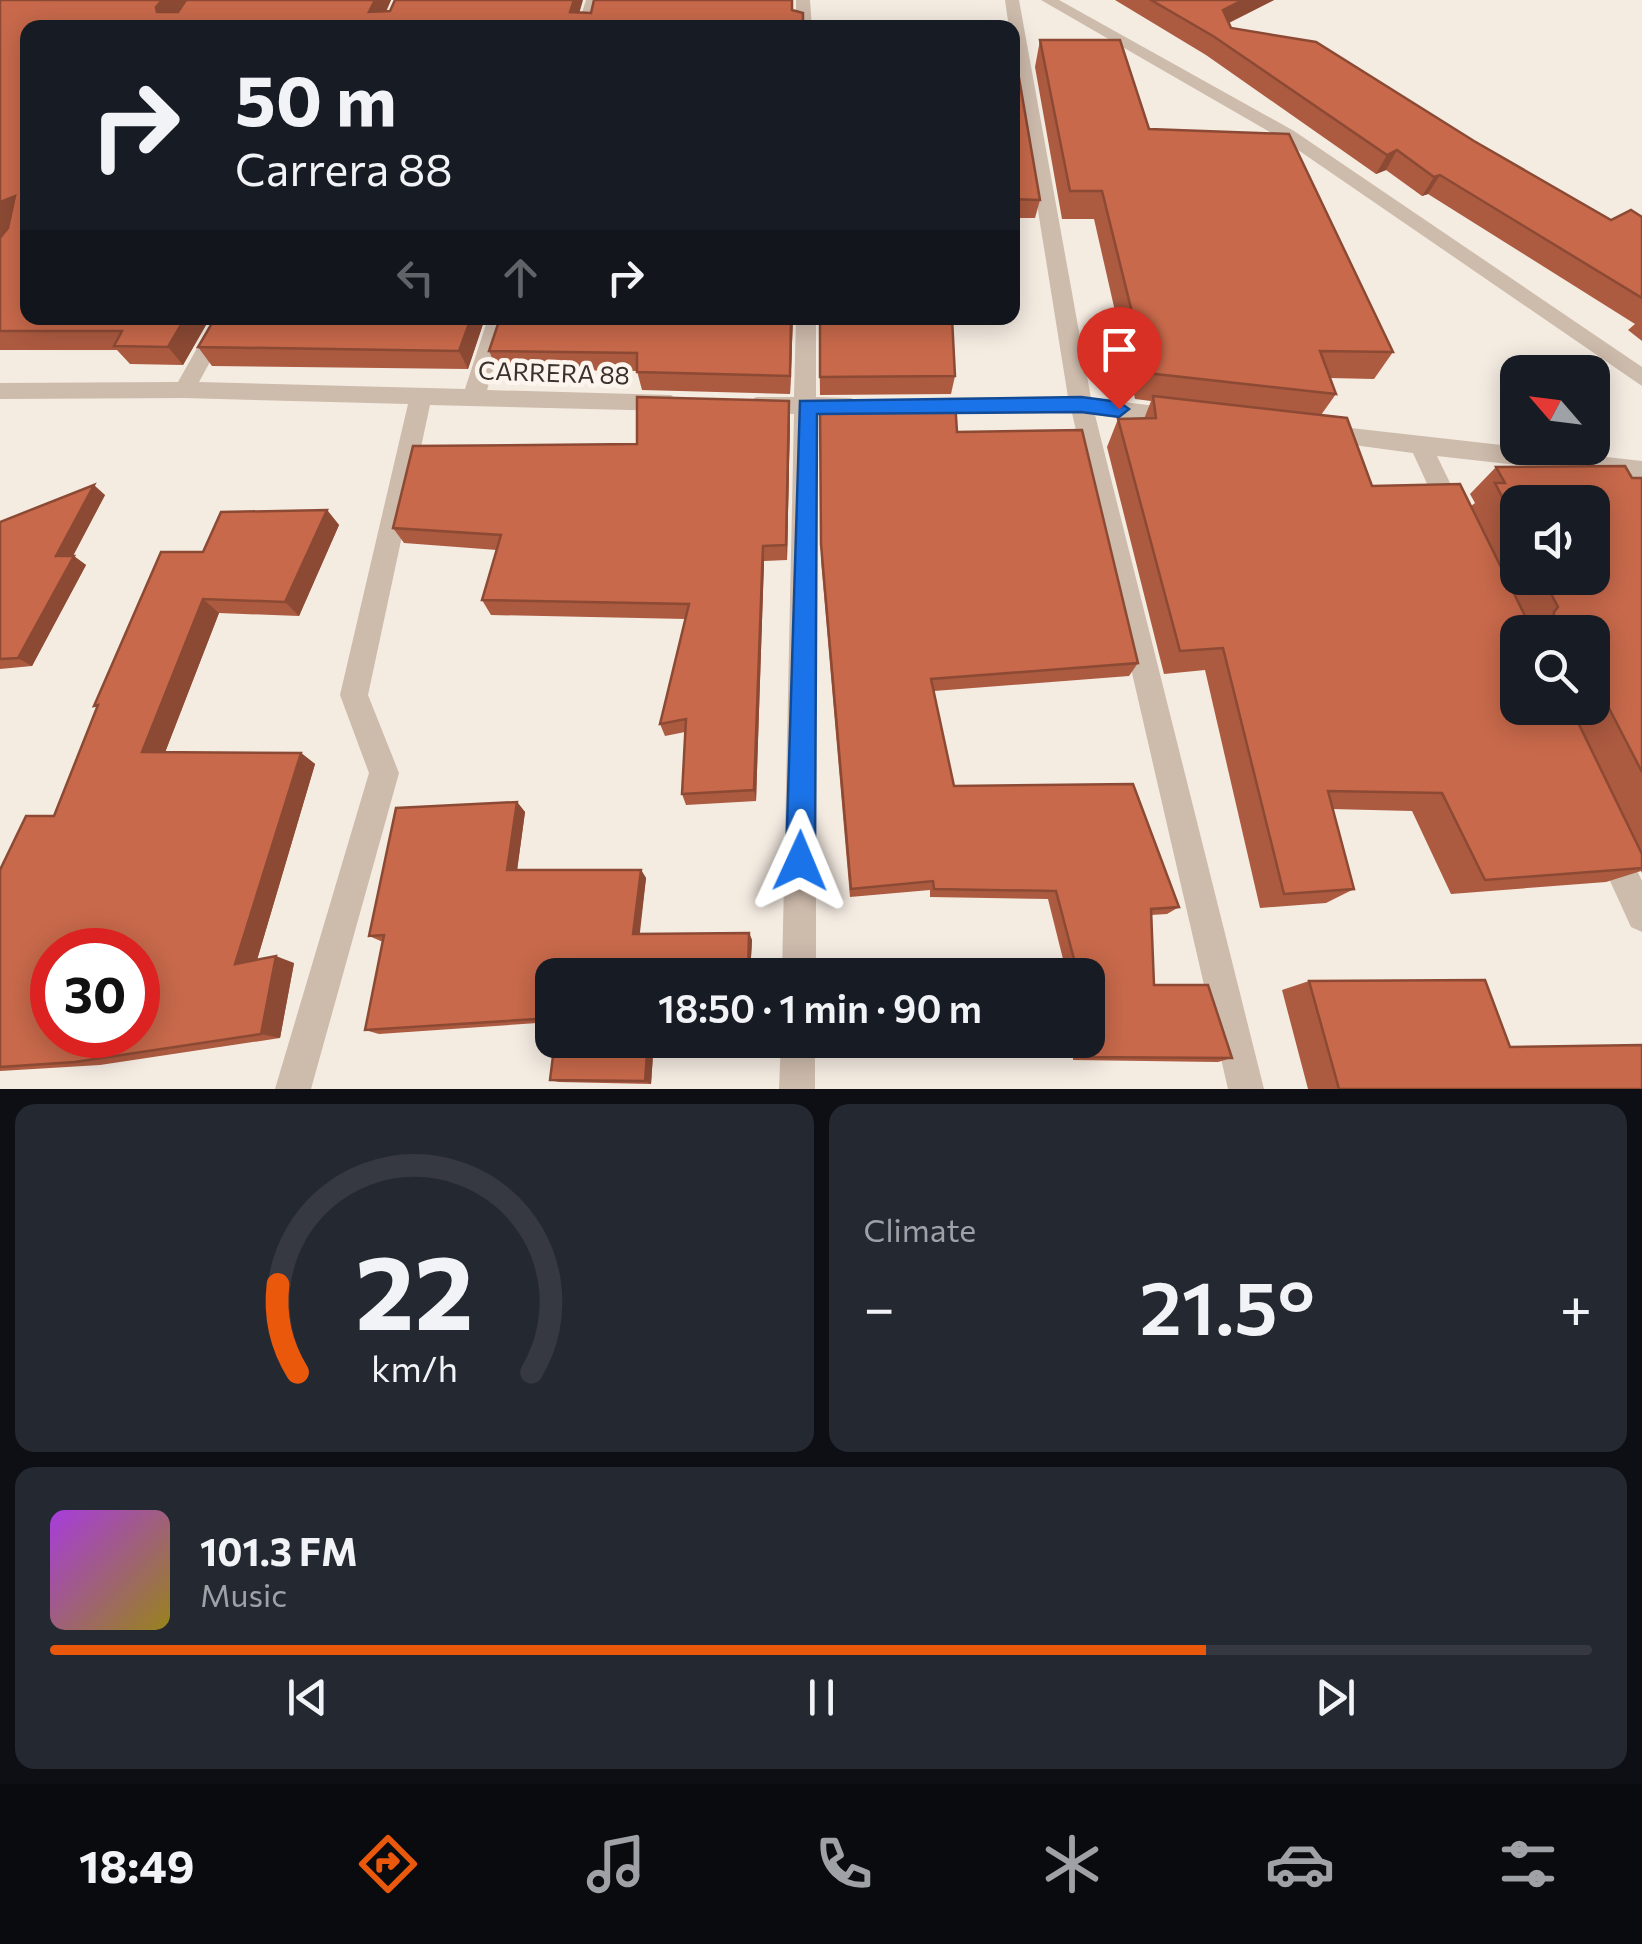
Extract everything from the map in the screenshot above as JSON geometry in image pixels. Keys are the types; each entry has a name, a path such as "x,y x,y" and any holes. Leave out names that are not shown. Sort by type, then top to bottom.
{"street":[{"path":"1048,0 1288,135 1642,378"},
{"path":"1020,47 1081,404 1246,1089"},
{"path":"184,390 220,325"},
{"path":"474,397 496,325"},
{"path":"799,958 806,325"},
{"name":"CARRERA 88","path":"0,391 184,390 690,403"},
{"path":"293,1089 384,772 354,695 421,396"},
{"path":"728,404 866,406"},
{"path":"905,406 1081,404 1194,418"},
{"path":"1308,432 1642,470"},
{"path":"1421,446 1461,532"},
{"path":"1601,829 1642,916"},
{"path":"798,1058 798,1089"}],"building":[{"path":"0,0 162,0 157,12 178,12 186,0 375,0 369,12 390,11 395,0 574,0 570,12 591,13 594,0 792,0 792,10 803,13 803,20 20,20 20,325 181,325 168,347 114,346 122,331 0,331 0,238 8,228 15,196 0,202"},
{"path":"1151,0 1243,0 1223,10 1231,28 1316,42 1474,141 1611,220 1631,210 1642,217 1642,298 1440,175 1434,177 1397,150 1387,155 1213,36"},
{"path":"1040,40 1120,40 1149,129 1289,134 1393,352 1320,351 1336,394 1147,373 1102,191 1070,191"},
{"path":"1020,84 1040,200 1020,199"},
{"path":"211,325 468,325 459,351 198,347"},
{"path":"498,325 791,325 790,376 637,372 637,353 489,351"},
{"path":"820,325 952,325 955,376 820,377"},
{"path":"1153,396 1347,418 1372,486 1460,484 1500,565 1500,595 1515,595 1525,615 1500,615 1500,725 1579,725 1642,854 1642,868 1485,880 1442,793 1328,791 1354,889 1284,894 1223,648 1180,651 1118,419 1156,418"},
{"path":"637,397 789,401 786,545 763,546 754,790 682,794 686,719 660,724 689,604 482,600 501,535 393,528 413,446 637,444"},
{"path":"955,401 957,432 1082,430 1138,663 931,679 954,786 1133,784 1179,907 1151,909 1154,985 1208,985 1232,1058 1105,1057 1105,958 1074,958 1056,891 934,889 933,881 851,889 821,544 820,402"},
{"path":"1625,466 1632,478 1642,478 1642,772 1610,710 1610,615 1554,615 1558,607 1552,595 1610,595 1610,485 1500,485 1500,493 1495,483 1505,483 1496,467"},
{"path":"94,485 56,556 74,556 18,658 0,659 0,522"},
{"path":"327,510 285,602 203,599 142,752 301,753 235,964 276,956 261,1034 160,1049 160,928 30,928 30,1058 102,1058 0,1067 0,870 26,816 54,816 98,705 94,706 161,552 203,552 221,512"},
{"path":"517,802 507,870 641,870 633,934 749,933 748,958 535,958 535,1019 365,1030 384,935 369,936 396,808"},
{"path":"1485,980 1510,1047 1642,1045 1642,1089 1339,1089 1309,981"},
{"path":"553,1058 647,1058 645,1081 550,1080"}],"route":[{"path":"800,861 807,407 1081,404 1119,409"}]}
